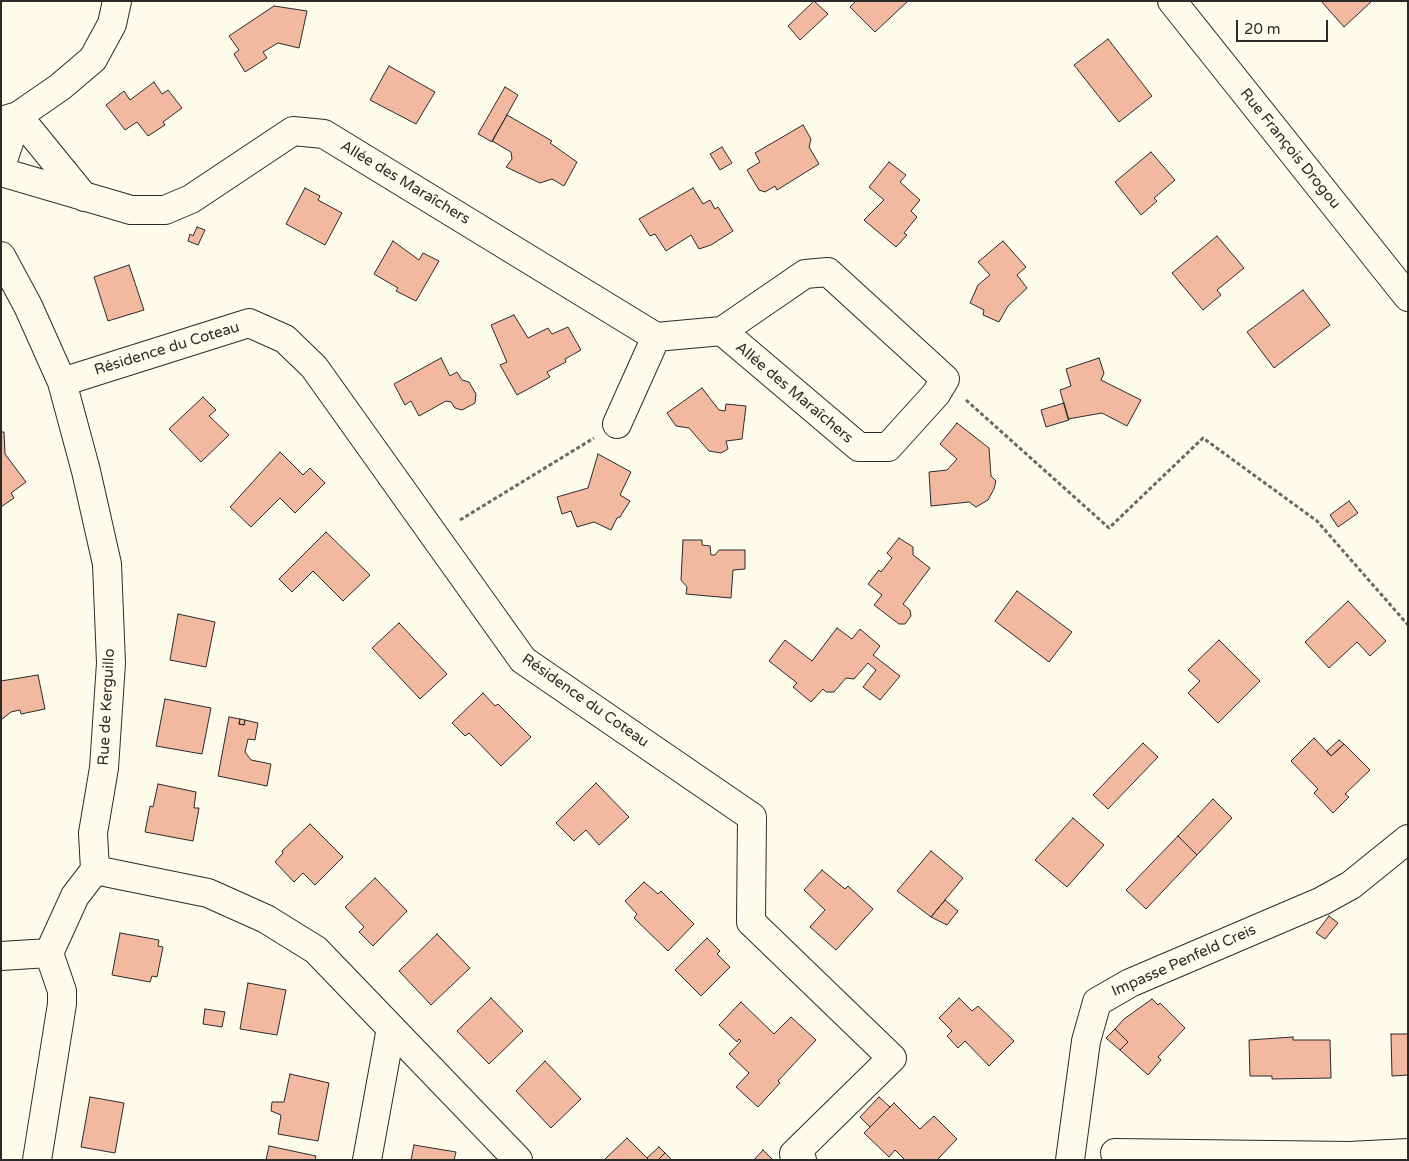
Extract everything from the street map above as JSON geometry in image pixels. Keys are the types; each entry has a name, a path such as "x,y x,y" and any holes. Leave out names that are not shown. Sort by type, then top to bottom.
{"street":[{"path":"1,166 10,119 60,87 93,59 112,24 116,1"},
{"name":"Rue François Drogou","path":"1172,1 1408,298"},
{"path":"10,119 84,197"},
{"name":"Allée des Maraîchers","path":"1,172 132,210 165,210 191,199 293,131 324,134 656,337 722,331 805,274 828,272 945,378 936,394 888,447 858,447 722,331"},
{"name":"Rue de Kerguillo","path":"1,256 28,306 62,382 86,470 107,564 111,663 104,768 93,833 95,870"},
{"name":"Résidence du Coteau","path":"62,382 249,323 285,339 314,367 522,660 752,817 751,922 892,1058 794,1154 802,1160"},
{"path":"617,424 656,337"},
{"name":"Impasse Penfeld Creis","path":"1070,1160 1086,1041 1097,1002 1130,983 1322,900 1351,885 1408,839"},
{"path":"37,1160 62,1004 62,991 49,953 75,896 95,870 208,893 266,919 316,950 518,1160"},
{"path":"1,956 49,953"},
{"path":"367,1160 391,1028"},
{"path":"1115,1153 1348,1158 1408,1153"}],"path":[{"path":"945,378 987,421 1109,528 1204,438 1317,521 1408,625"},
{"path":"434,536 617,424"}],"building":[{"path":"814,1 828,14 800,40 788,26"},
{"path":"856,1 908,1 875,32 850,7"},
{"path":"1321,1 1372,1 1344,27"},
{"path":"274,6 307,11 299,48 278,43 263,52 267,58 245,72 234,54 239,50 229,36"},
{"path":"1108,39 1152,96 1119,122 1074,65"},
{"path":"389,66 435,92 416,124 370,100"},
{"path":"154,82 162,94 168,90 182,108 163,122 165,125 148,136 137,122 125,130 106,105 124,91 130,100"},
{"path":"505,87 518,95 492,142 478,134"},
{"path":"507,115 552,141 550,143 577,162 564,186 552,179 540,183 506,167 512,159 511,152 492,141"},
{"path":"803,125 811,139 809,147 819,164 777,190 775,186 765,192 759,190 747,170 760,162 755,153"},
{"path":"722,147 732,163 720,170 710,154"},
{"path":"1151,152 1175,180 1154,198 1157,201 1141,215 1115,182"},
{"path":"889,162 906,175 900,182 920,200 911,211 917,217 904,233 907,235 896,247 864,220 884,200 869,187"},
{"path":"305,188 320,196 318,200 342,213 325,245 286,224"},
{"path":"693,188 703,204 710,200 715,209 718,207 733,231 711,245 699,249 691,235 666,251 655,234 650,236 639,219"},
{"path":"197,227 205,230 198,245 188,241 190,234 193,236"},
{"path":"1217,236 1244,268 1217,290 1221,295 1203,310 1172,273"},
{"path":"393,241 419,260 423,253 439,261 416,301 396,291 398,288 374,274"},
{"path":"1003,241 1026,267 1017,275 1027,288 1008,306 999,322 983,315 984,310 970,303 978,285 990,275 978,262"},
{"path":"129,265 144,310 108,321 94,277"},
{"path":"1303,290 1330,325 1274,368 1247,332"},
{"path":"514,315 528,338 548,328 552,334 568,327 581,350 565,359 566,362 547,372 550,377 517,395 500,365 507,362 491,325"},
{"path":"441,358 450,376 457,372 462,380 469,382 476,394 475,403 462,410 455,408 451,402 446,401 419,416 411,401 405,405 394,384"},
{"path":"1099,358 1104,373 1101,380 1141,400 1127,426 1102,413 1068,419 1060,390 1071,386 1066,369"},
{"path":"702,388 719,410 725,411 726,404 746,406 742,439 726,441 728,449 721,453 709,451 689,428 676,426 667,413"},
{"path":"203,397 216,410 209,416 229,435 201,462 169,429"},
{"path":"1064,403 1069,420 1046,427 1041,410"},
{"path":"957,423 989,448 991,476 996,481 994,489 988,500 976,507 969,502 931,506 929,472 947,470 957,459 940,444"},
{"path":"1,432 4,432 5,454 26,482 11,493 14,498 1,507"},
{"path":"280,452 303,475 310,468 325,483 295,513 280,498 251,527 230,507"},
{"path":"598,454 631,472 620,495 630,501 620,517 617,518 611,530 594,522 577,527 571,511 562,514 557,497 588,488"},
{"path":"1349,501 1358,513 1338,527 1330,515"},
{"path":"326,532 370,575 343,601 313,571 292,592 279,579"},
{"path":"899,538 913,547 913,555 930,568 903,604 910,610 911,616 905,624 899,624 874,605 882,595 868,584 892,558 887,553"},
{"path":"683,540 702,540 702,545 710,546 711,555 715,555 719,550 745,550 745,569 733,570 731,598 686,594 687,587 681,580"},
{"path":"1017,591 1072,632 1049,662 995,621"},
{"path":"1348,601 1386,641 1370,656 1357,642 1329,668 1305,642"},
{"path":"178,614 215,622 206,667 170,660"},
{"path":"399,623 447,674 420,699 372,648"},
{"path":"837,628 852,639 860,629 880,646 873,655 900,676 880,700 863,687 876,670 868,663 854,679 846,678 834,692 826,692 823,689 811,702 793,687 797,683 769,661 785,640 812,661"},
{"path":"1219,640 1260,681 1218,723 1188,693 1200,681 1188,670"},
{"path":"38,675 45,709 21,714 20,710 11,712 1,720 1,681"},
{"path":"483,693 495,706 498,704 531,737 501,766 469,733 465,736 452,723"},
{"path":"165,699 211,708 202,754 156,746"},
{"path":"229,717 240,719 239,724 244,725 245,720 258,723 255,740 248,739 245,752 251,760 271,764 267,786 218,776"},
{"path":"240,719 245,720 244,725 239,724"},
{"path":"1314,738 1331,756 1344,744 1370,770 1345,794 1349,797 1333,813 1314,793 1318,789 1291,761"},
{"path":"1339,740 1344,744 1331,756 1327,751"},
{"path":"1143,743 1158,757 1108,809 1093,795"},
{"path":"596,783 629,817 599,845 586,830 574,841 556,823"},
{"path":"158,784 196,792 194,808 199,808 193,841 145,832 150,806 153,807"},
{"path":"1213,799 1232,818 1197,855 1178,836"},
{"path":"1073,818 1104,845 1067,887 1035,860"},
{"path":"310,824 343,857 315,885 303,873 294,882 275,862 283,853 282,851"},
{"path":"1178,836 1197,855 1146,909 1126,890"},
{"path":"931,851 963,878 931,917 897,891"},
{"path":"822,870 845,889 848,886 873,909 836,950 810,927 825,910 804,890"},
{"path":"375,878 407,911 373,946 359,932 364,927 345,907"},
{"path":"644,882 658,894 661,891 694,924 668,951 634,918 637,914 625,901"},
{"path":"945,900 958,911 947,925 931,917"},
{"path":"1329,916 1338,923 1325,939 1316,933"},
{"path":"120,933 159,940 158,946 163,947 157,977 152,976 150,982 112,975"},
{"path":"437,934 470,968 431,1005 399,971"},
{"path":"707,938 720,951 717,954 730,967 701,996 675,970"},
{"path":"248,983 286,990 277,1035 240,1029"},
{"path":"491,998 523,1031 489,1064 457,1031"},
{"path":"959,998 972,1011 978,1006 1014,1041 989,1066 965,1041 958,1048 947,1036 952,1031 939,1018"},
{"path":"1152,999 1158,1005 1160,1003 1185,1028 1158,1057 1161,1060 1148,1075 1120,1050 1128,1042 1115,1029 1124,1019"},
{"path":"741,1002 774,1034 791,1017 816,1040 778,1081 780,1083 758,1107 736,1087 749,1073 729,1054 741,1041 739,1039 737,1042 719,1025"},
{"path":"205,1009 225,1012 222,1027 203,1024"},
{"path":"1115,1029 1128,1042 1120,1050 1106,1038"},
{"path":"1391,1034 1408,1034 1408,1075 1392,1076"},
{"path":"1293,1037 1293,1040 1330,1040 1331,1078 1272,1079 1272,1076 1250,1076 1249,1040"},
{"path":"545,1061 581,1099 551,1128 516,1091"},
{"path":"290,1074 329,1083 318,1141 278,1134 281,1115 271,1111 272,1102 284,1102"},
{"path":"90,1097 124,1103 115,1153 81,1147"},
{"path":"879,1097 890,1107 870,1127 860,1117"},
{"path":"894,1103 920,1129 934,1116 957,1139 937,1160 905,1160 895,1150 889,1157 864,1133"},
{"path":"627,1138 649,1160 604,1160"},
{"path":"414,1145 456,1152 454,1160 411,1160"},
{"path":"269,1146 316,1156 315,1160 266,1160"},
{"path":"659,1147 665,1153 658,1160 649,1160 647,1158"},
{"path":"763,1150 773,1160 754,1160"},
{"path":"665,1153 672,1160 658,1160"}]}
